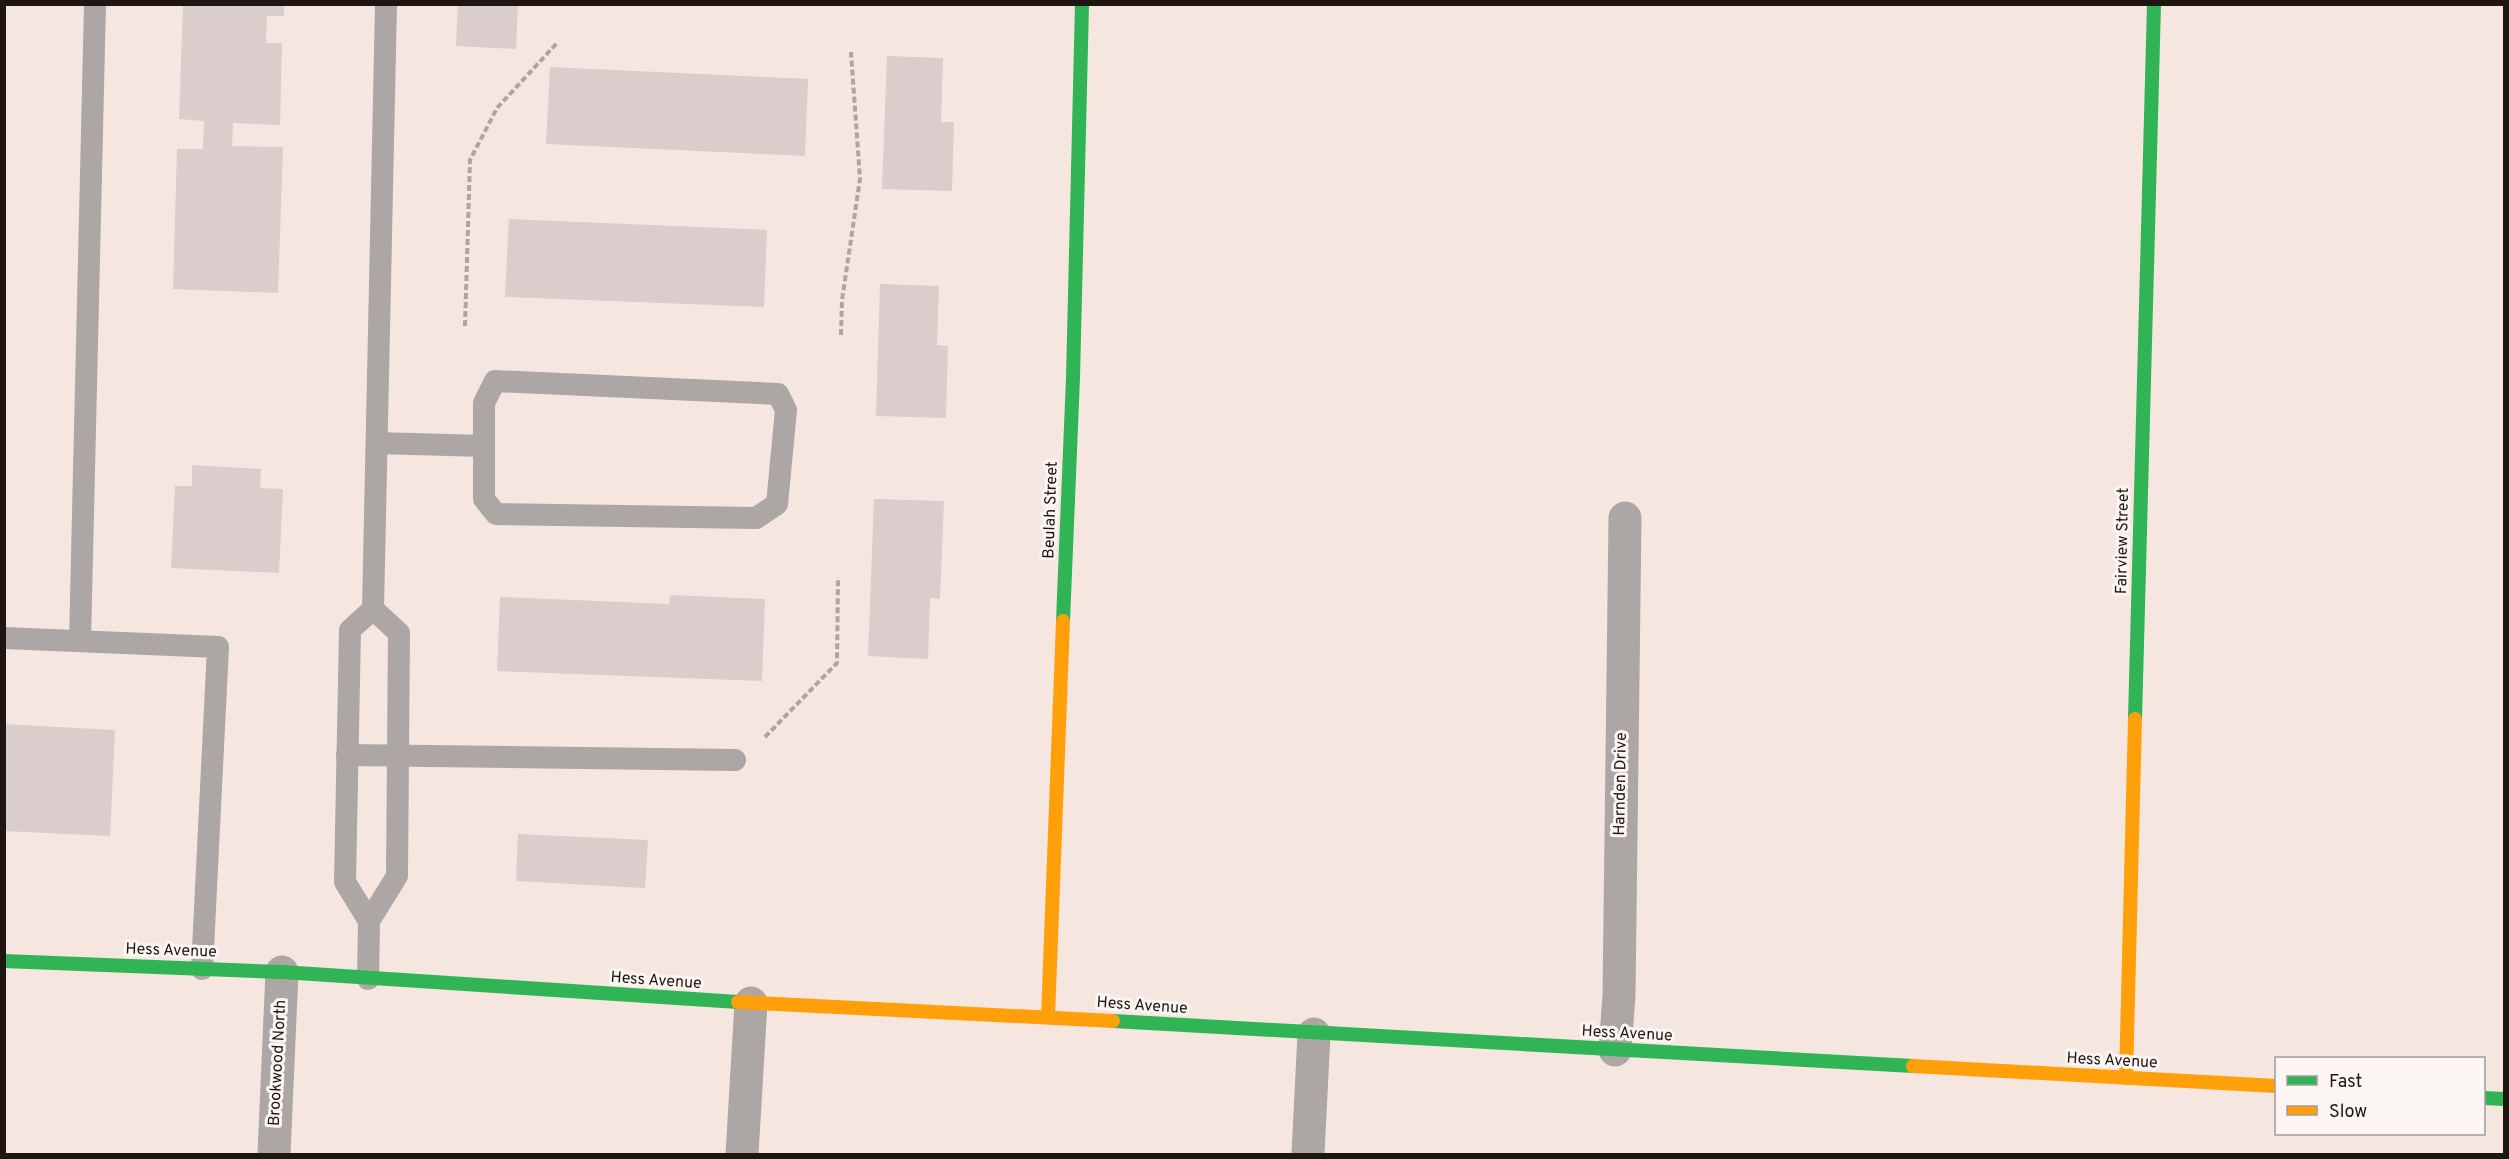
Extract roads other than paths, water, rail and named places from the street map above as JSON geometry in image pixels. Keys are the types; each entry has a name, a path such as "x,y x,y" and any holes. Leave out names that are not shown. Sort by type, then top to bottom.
{"street":[{"name":"Beulah Street","path":"1048,1017 1073,378 1082,4"},
{"name":"Fairview Street","path":"2126,1078 2154,4"},
{"name":"Harnden Drive","path":"1615,1050 1619,995 1625,518"},
{"name":"Hess Avenue","path":"4,961 282,972 751,1003 1048,1017 1314,1034 2275,1086"},
{"name":"Brookwood North","path":"274,1155 282,972"},
{"path":"742,1155 751,1003"},
{"path":"1308,1155 1314,1034"},
{"path":"2485,1098 2505,1099"}],"lane":[{"path":"80,640 95,4"},
{"path":"369,921 345,882 347,755 350,630 373,609 386,4"},
{"path":"495,381 778,394 786,410 777,504 756,518 496,514 484,499 484,447 484,403 495,381"},
{"path":"376,443 484,447"},
{"path":"368,979 369,921 397,876 399,633 373,609"},
{"path":"4,638 218,646 202,969"},
{"path":"347,755 735,760"}]}
